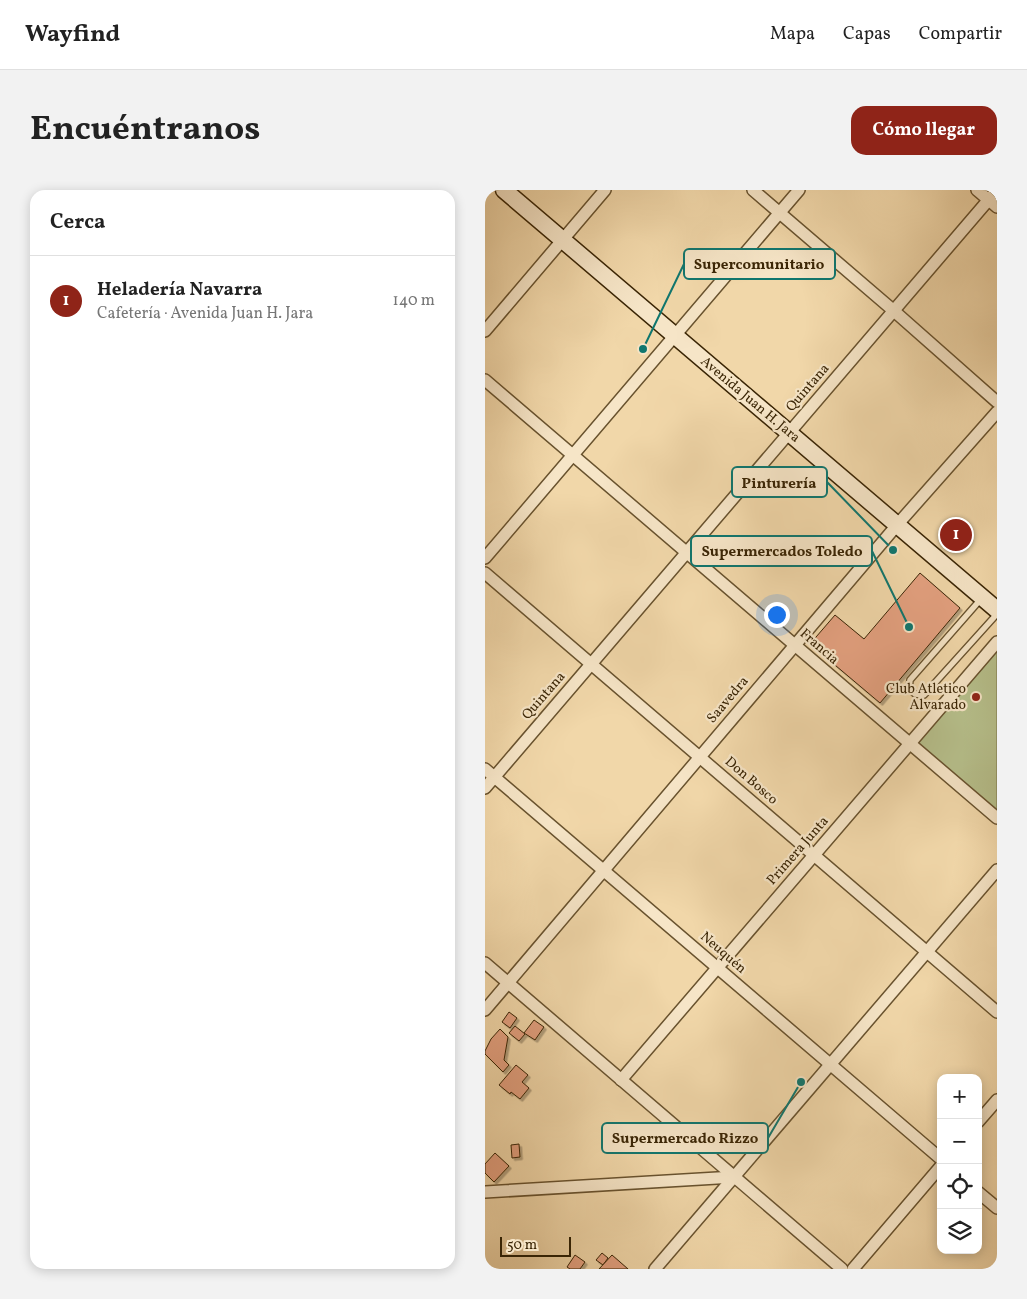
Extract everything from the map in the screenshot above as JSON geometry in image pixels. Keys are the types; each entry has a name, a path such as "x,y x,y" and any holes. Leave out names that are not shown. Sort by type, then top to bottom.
{"main road":[{"name":"Avenida Juan H. Jara","path":"504,190 997,610"}],"street":[{"path":"485,331 605,190"},
{"path":"753,190 997,402"},
{"path":"485,558 799,190"},
{"path":"977,190 993,204"},
{"name":"Quintana","path":"485,788 894,311 993,204 997,190"},
{"name":"Francia","path":"485,380 997,818"},
{"name":"Saavedra","path":"485,1010 897,525 997,412"},
{"name":"Don Bosco","path":"485,573 997,1012"},
{"name":"Primera Junta","path":"621,1080 997,642"},
{"name":"Neuquén","path":"485,769 937,1156"},
{"path":"655,1269 997,870"},
{"path":"485,963 842,1269"},
{"path":"981,1119 997,1100"},
{"path":"853,1269 937,1171"},
{"path":"485,1192 734,1177"},
{"path":"982,1195 997,1208"}],"lane":[{"path":"982,598 910,680 909,689 915,694 924,695 997,614"}],"green space":[{"name":"Club Atletico Alvarado","path":"997,649 997,817 913,746"}],"building":[{"path":"920,573 960,608 880,703 810,644 835,615 864,639"},
{"path":"509,1012 517,1018 510,1028 502,1022"},
{"path":"534,1020 544,1027 535,1040 524,1033"},
{"path":"515,1026 525,1034 519,1041 509,1033"},
{"path":"500,1029 508,1037 504,1060 509,1065 503,1072 485,1054 491,1039"},
{"path":"516,1065 528,1075 522,1082 529,1088 520,1099 499,1085"},
{"path":"519,1144 520,1157 512,1158 511,1145"},
{"path":"495,1153 509,1166 494,1182 485,1173 485,1164"},
{"path":"602,1253 608,1258 603,1265 596,1260"},
{"path":"575,1255 585,1262 580,1269 570,1269 567,1267"},
{"path":"612,1255 628,1269 599,1269"}],"place":[{"name":"Supercomunitario","path":"643,349"},
{"name":"Heladería Navarra","path":"956,535"},
{"name":"Pinturería","path":"893,550"},
{"name":"Supermercados Toledo","path":"909,627"},
{"name":"Club Atletico Alvarado","path":"976,697"},
{"name":"Supermercado Rizzo","path":"801,1082"}]}
